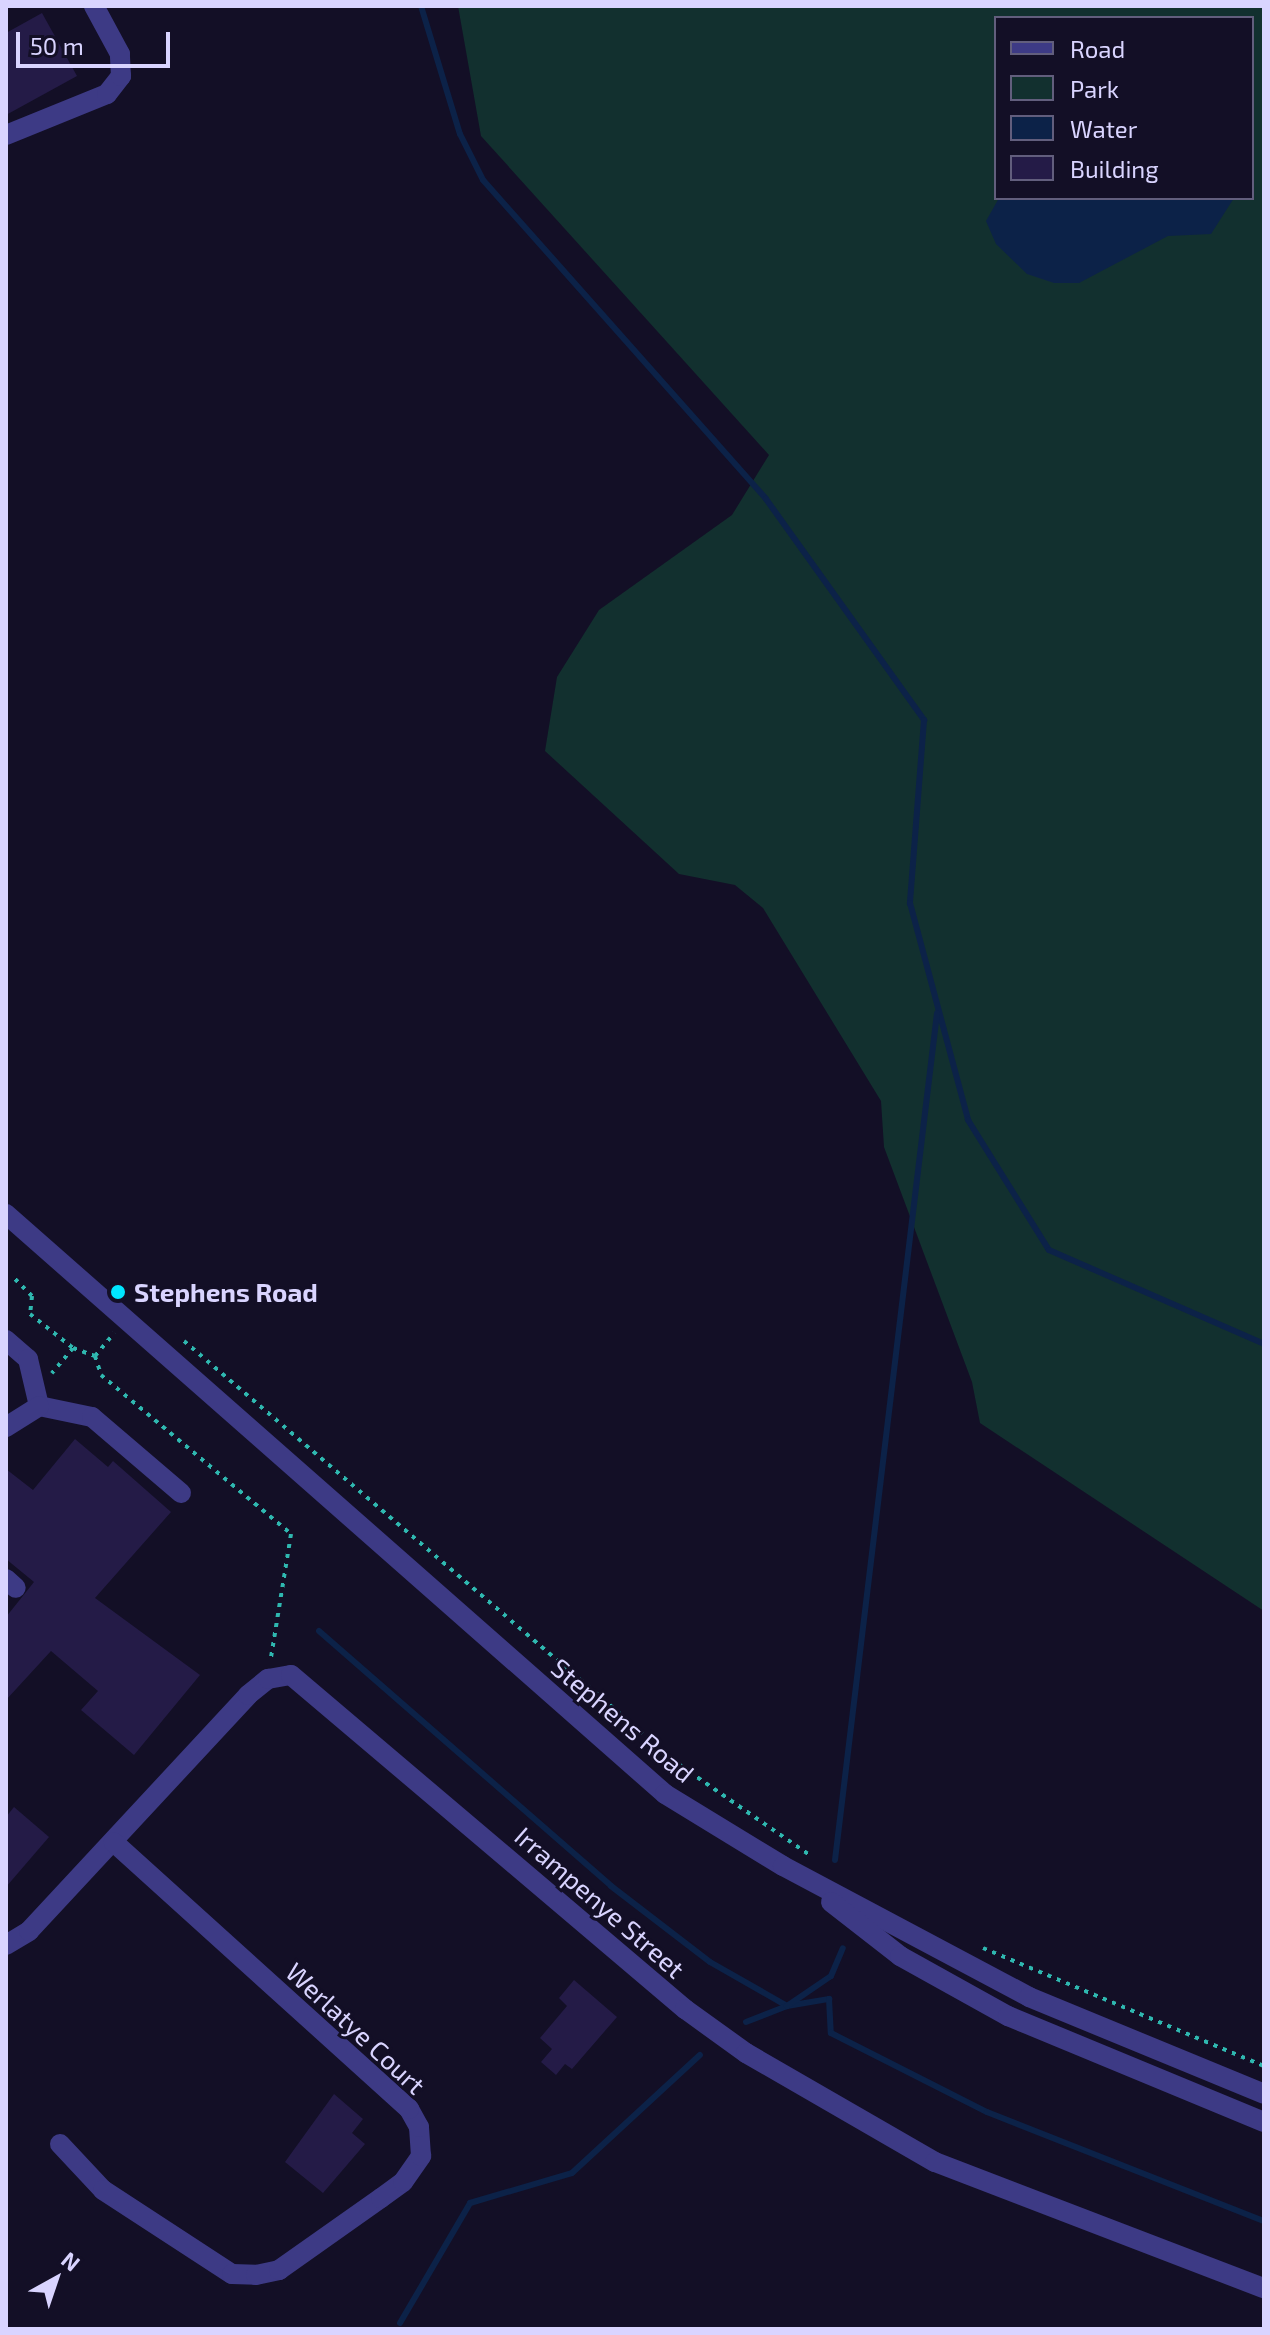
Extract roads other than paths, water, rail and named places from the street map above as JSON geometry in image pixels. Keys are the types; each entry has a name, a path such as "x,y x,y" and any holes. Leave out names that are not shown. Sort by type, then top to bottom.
{"street":[{"path":"6,135 107,94 121,76 120,54 94,6"},
{"name":"Stephens Road","path":"6,1214 665,1794 783,1866 1029,1997 1264,2094"},
{"path":"6,1340 28,1359 39,1406"},
{"path":"6,1427 39,1406 92,1417 181,1493"},
{"name":"Irrampenye Street","path":"114,1842 268,1679 291,1675 315,1692 685,2009 746,2053 935,2162 1264,2288"},
{"path":"6,1945 29,1931 114,1842"},
{"name":"Werlatye Court","path":"60,2144 103,2190 232,2274 256,2275 279,2270 381,2198 403,2182 421,2156 419,2127 409,2109 114,1842"},
{"path":"783,1866 900,1956 1008,2016 1264,2122"}],"water":[{"path":"998,200 1233,200 1211,234 1168,236 1079,283 1054,283 1027,274 996,244 986,221"}],"waterway":[{"path":"421,6 460,134 483,180 766,499 924,720 910,903 968,1120 1049,1250 1264,1344"},
{"path":"835,1860 937,1013"},
{"path":"319,1631 611,1886 710,1962 787,2006 829,1999 831,2033 987,2112 1264,2221"},
{"path":"746,2022 787,2006 831,1976 843,1948"},
{"path":"400,2323 470,2203 572,2173 700,2055"}],"place":[{"name":"Stephens Road","path":"118,1292"}]}
